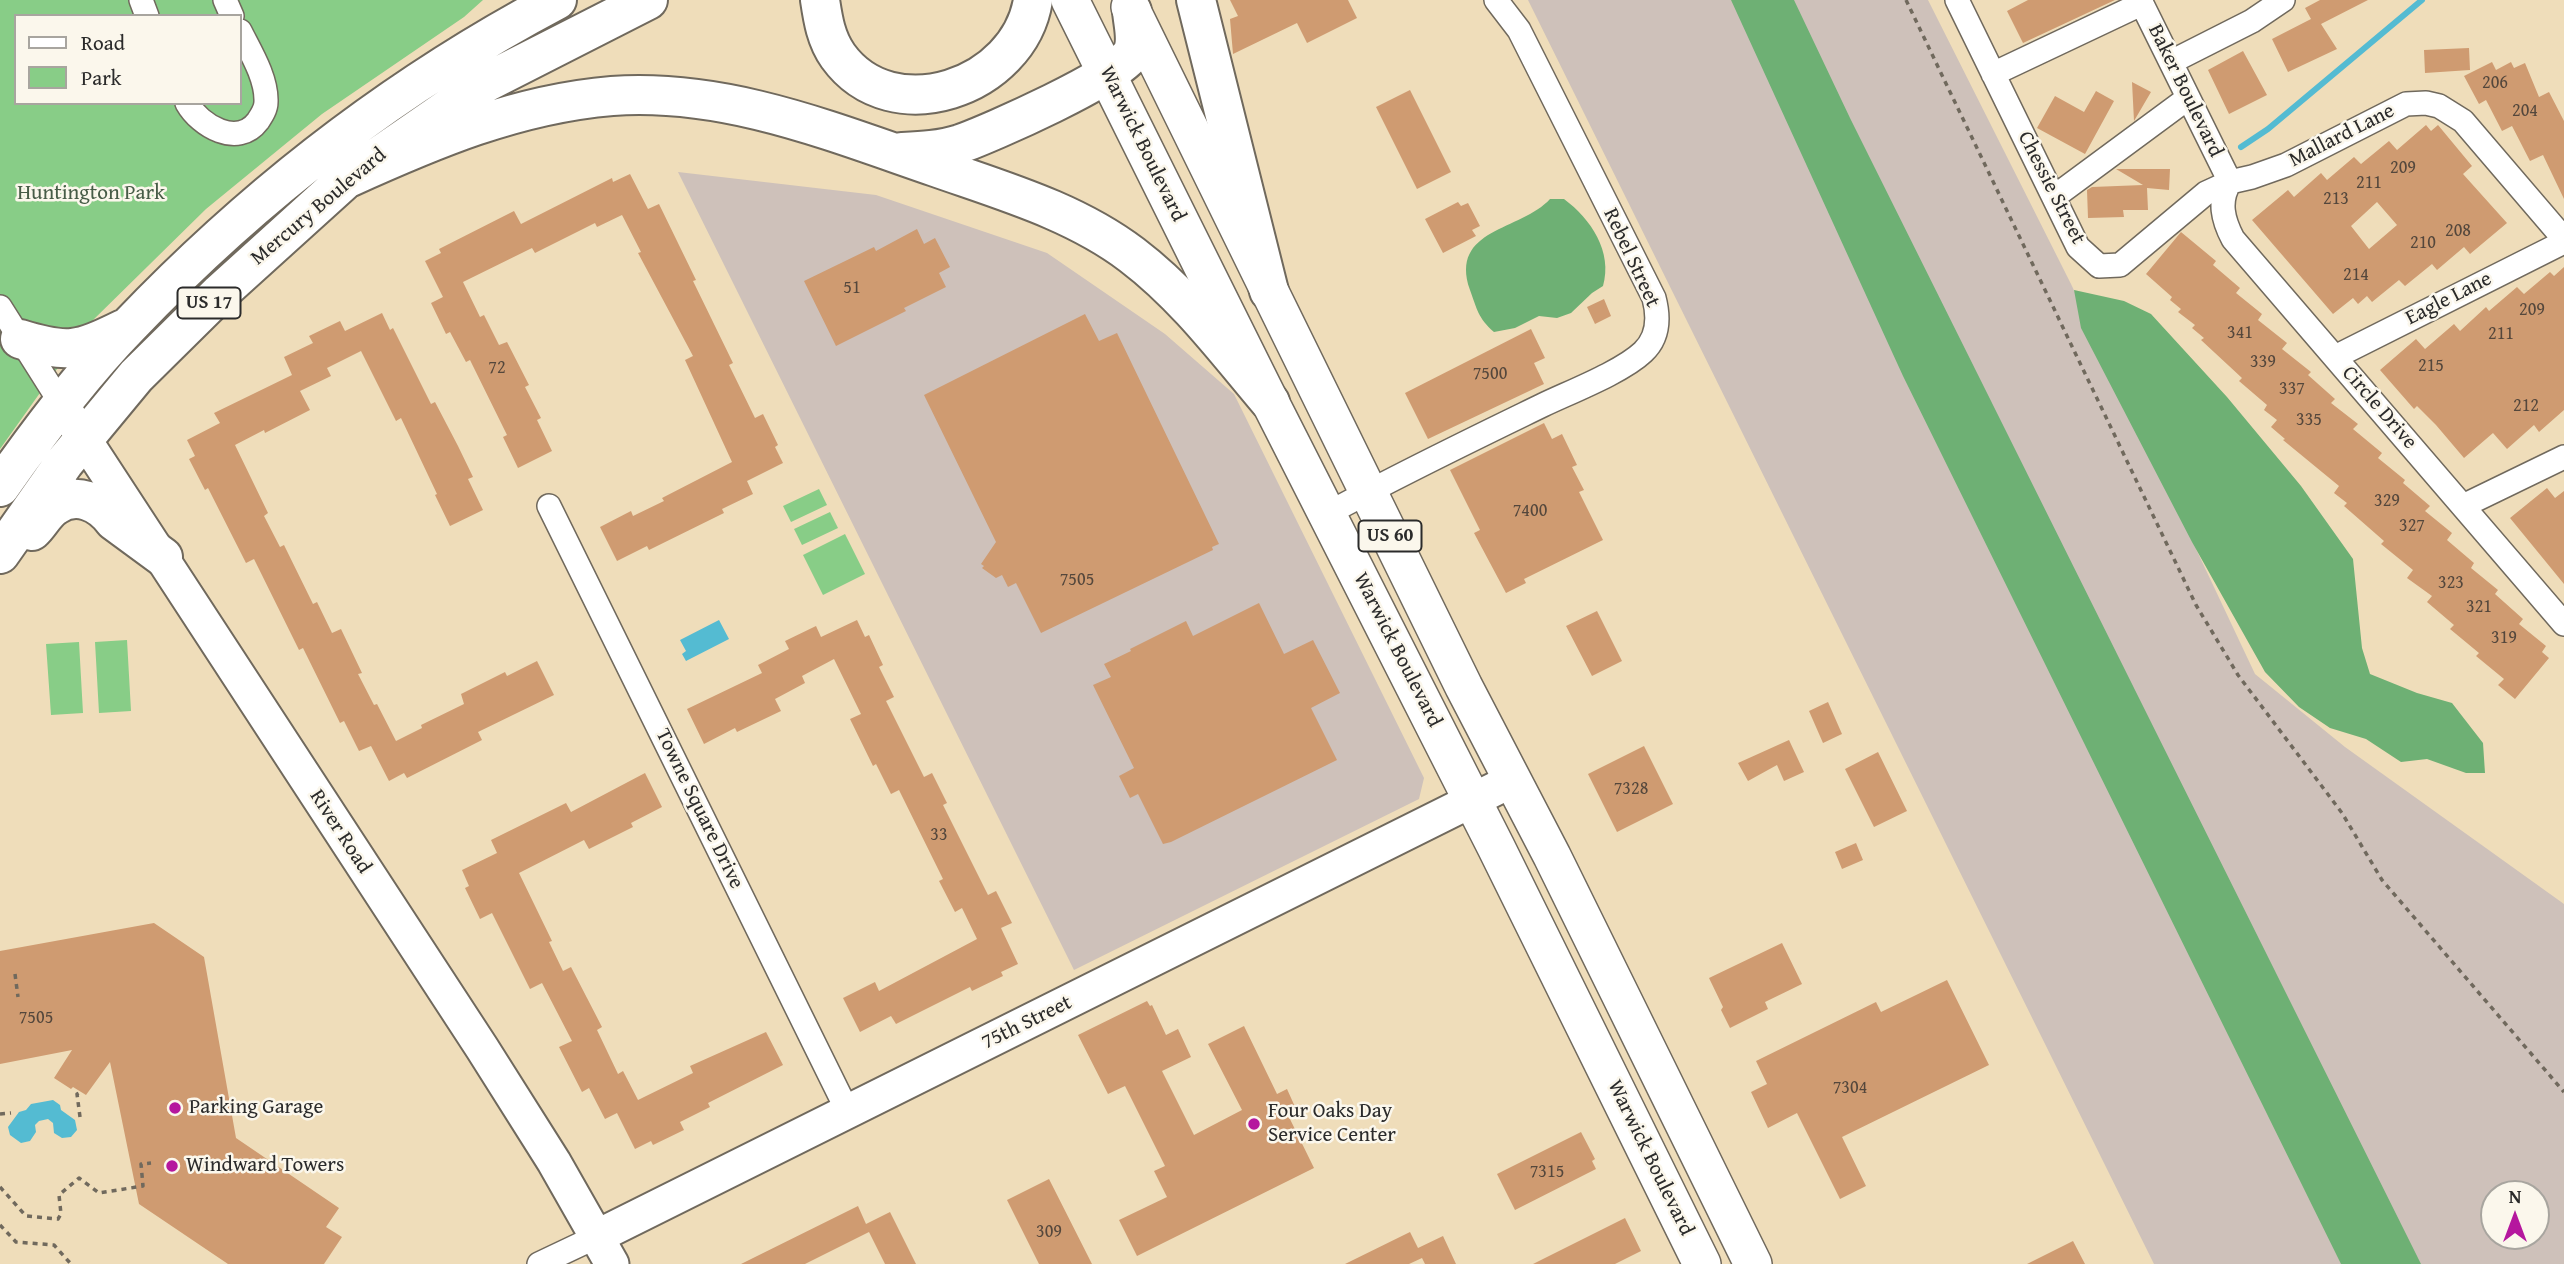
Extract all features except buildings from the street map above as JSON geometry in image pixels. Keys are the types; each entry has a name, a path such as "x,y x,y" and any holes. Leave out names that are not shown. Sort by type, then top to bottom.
{"highway":[{"path":"405,91 460,37 503,0"},
{"name":"Mercury Boulevard","path":"0,487 62,405 128,327 204,253 289,178 405,91 470,48 557,0"},
{"name":"Mercury Boulevard","path":"0,554 84,438 136,376 183,328 346,179 485,83 648,0"},
{"path":"820,0 831,44 854,72 883,88 915,94 953,89 980,77 1000,63 1023,34 1031,15 1033,0"},
{"path":"1196,0 1269,291"},
{"path":"892,152 959,145 1107,74 1127,59 1135,43 1129,6"},
{"path":"346,179 483,121 549,104 614,96 683,97 746,106 798,120 892,152 1055,211 1103,235 1169,285 1199,316 1270,401"},
{"path":"10,323 45,346 68,349 92,344 128,327"},
{"path":"0,562 37,527 53,506 75,498 97,505 163,557"}],"main road":[{"name":"Warwick Boulevard","path":"1070,0 1473,801 1702,1264"},
{"name":"Warwick Boulevard","path":"1129,6 1753,1264"}],"street":[{"name":"Rebel Street","path":"1327,514 1609,373 1642,353 1652,341 1657,327 1658,312 1654,298 1519,30 1496,0"},
{"name":"Chessie Street","path":"1956,0 2078,247 2099,266 2120,265 2194,201 2230,182"},
{"path":"2171,62 2252,20 2283,0"},
{"path":"1993,75 2141,2"},
{"name":"Baker Boulevard","path":"2141,2 2230,182"},
{"path":"188,105 205,124 222,132 240,134 256,124 267,99 261,76 242,35"},
{"path":"2054,197 2188,99"},
{"name":"Mallard Lane","path":"2230,182 2286,165 2406,104 2426,103 2439,106 2463,121 2564,240"},
{"name":"Circle Drive","path":"2230,182 2225,190 2222,207 2225,223 2233,239 2564,624"},
{"name":"Eagle Lane","path":"2335,357 2564,240"},
{"path":"10,323 62,405"},
{"name":"River Road","path":"62,405 482,1048 605,1250"},
{"path":"2463,506 2564,457"},
{"name":"Towne Square Drive","path":"549,506 848,1112"},
{"name":"75th Street","path":"540,1264 605,1250 848,1112 1079,998 1221,923 1513,780"}],"path":[{"path":"1906,0 2196,605 2238,675 2342,813 2382,880 2564,1091"},
{"path":"15,974 18,997"},
{"path":"80,1117 76,1094 81,1092"},
{"path":"0,1114 11,1113"},
{"path":"0,1187 26,1216 58,1219 61,1214 59,1195 79,1178 99,1193 143,1185 141,1164 151,1163"},
{"path":"0,1225 16,1242 54,1245 71,1264"},
{"path":"0,1235 5,1230"}],"shaded area":[{"path":"1528,0 1928,0 2071,284 2255,674 2345,747 2564,904 2564,1264 2154,1264"},
{"path":"678,172 876,195 1047,253 1165,334 1234,394 1424,778 1419,799 1074,970"}],"green space":[{"name":"Huntington Park","path":"0,0 483,0 464,17 322,114 206,209 89,324 0,449"},
{"path":"1731,0 1794,0 1850,118 2421,1264 2341,1264 1903,376"},
{"path":"1550,199 1564,199 1591,226 1605,261 1603,286 1571,313 1557,318 1539,316 1515,328 1494,332 1481,318 1470,290 1466,270 1470,254 1478,242 1491,233 1537,210"},
{"path":"2074,290 2124,301 2151,314 2227,397 2301,486 2353,559 2362,648 2370,674 2417,693 2452,703 2483,743 2485,773 2466,773 2427,759 2401,762 2366,739 2330,728 2299,707 2265,672 2192,542 2081,328"},
{"path":"819,489 827,505 791,522 783,506"},
{"path":"830,512 838,528 802,545 794,529"},
{"path":"845,534 865,574 823,595 803,555"},
{"path":"127,640 131,711 99,713 95,642"},
{"path":"79,642 83,713 51,715 46,644"}],"water":[{"path":"719,620 729,639 686,661 682,654 686,651 680,640"},
{"path":"53,1100 75,1120 77,1130 71,1137 62,1138 54,1133 53,1123 48,1119 35,1125 36,1132 30,1141 21,1143 10,1135 8,1127 19,1112 26,1110 31,1104"}],"waterway":[{"path":"2241,147 2268,129 2422,0"}],"place":[{"name":"Parking Garage","path":"175,1108"},
{"name":"Four Oaks Day Service Center","path":"1254,1124"},
{"name":"Windward Towers","path":"172,1166"}]}
